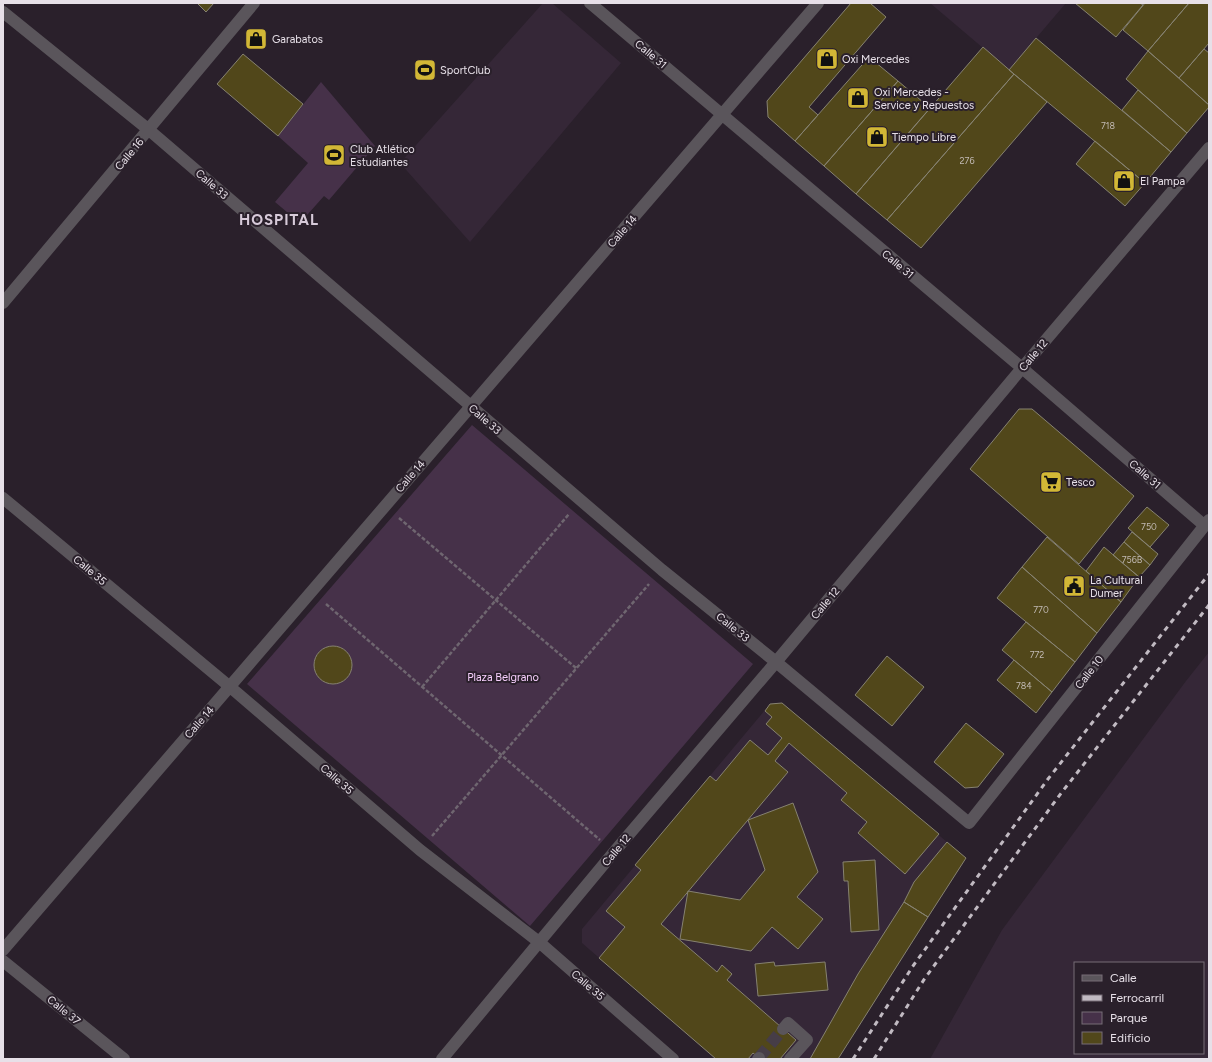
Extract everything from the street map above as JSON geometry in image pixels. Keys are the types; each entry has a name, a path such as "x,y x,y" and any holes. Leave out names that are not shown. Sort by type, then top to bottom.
{"street":[{"name":"Calle 16","path":"3,304 254,3"},
{"name":"Calle 31","path":"590,3 1207,523"},
{"name":"Calle 14","path":"3,950 818,3"},
{"name":"Calle 33","path":"3,12 149,130 662,570 776,662 969,823"},
{"name":"Calle 12","path":"442,1059 614,852 1209,148"},
{"name":"Calle 35","path":"3,498 230,686 420,850 539,942 673,1059"},
{"name":"Calle 10","path":"969,823 1207,523"},
{"name":"Calle 37","path":"3,961 124,1059"},
{"path":"783,1029 788,1023 807,1040 790,1059"}],"path":[{"path":"422,687 581,501"},
{"path":"384,506 576,668"},
{"path":"420,850 662,570"},
{"path":"311,591 614,852"}],"shaded area":[{"path":"543,3 552,3 621,63 470,242 400,163"},
{"path":"930,3 1066,3 1009,70"},
{"path":"1209,652 1209,1059 930,1059 1002,930"},
{"path":"782,703 966,858 838,1059 716,1059 582,943 582,929 770,704"}],"green space":[{"name":"Club Atlético Estudiantes","path":"321,82 375,146 329,200 324,196 300,223 275,202 308,163 278,136"},
{"name":"Plaza Belgrano","path":"472,425 753,664 530,926 247,684"}],"building":[{"path":"197,3 214,3 206,12"},
{"name":"Oxi Mercedes","path":"851,3 870,3 886,17 809,107 818,115 795,141 768,117 767,101"},
{"path":"1075,3 1140,3 1143,5 1116,37"},
{"path":"1145,3 1189,3 1148,51 1123,30"},
{"path":"1189,3 1209,3 1209,43 1179,78 1148,51"},
{"path":"1036,38 1171,152 1145,183 1009,70"},
{"path":"983,47 1014,74 887,220 856,194"},
{"path":"1204,49 1209,53 1209,105 1179,78"},
{"path":"1148,51 1209,105 1209,107 1187,133 1126,79"},
{"path":"243,54 303,104 278,136 217,84"},
{"name":"Oxi Mercedes - Service y Repuestos","path":"869,57 898,81 824,166 795,141"},
{"path":"1014,74 1047,102 921,248 887,220"},
{"name":"Tiempo Libre","path":"898,81 930,108 856,194 824,166"},
{"path":"1138,90 1187,133 1171,152 1122,110"},
{"path":"1095,141 1145,183 1125,206 1076,164"},
{"name":"Tesco","path":"1019,409 1032,409 1134,496 1079,564 970,469"},
{"path":"1147,507 1169,525 1150,547 1128,528"},
{"path":"1132,532 1158,554 1150,565 1124,542"},
{"name":"La Cultural Dumer","path":"1047,537 1121,602 1097,633 1022,567"},
{"path":"1124,542 1150,565 1139,577 1113,555"},
{"path":"1104,547 1139,577 1121,602 1086,571"},
{"path":"1022,567 1097,633 1075,662 997,598"},
{"path":"1026,622 1075,662 1052,692 1002,650"},
{"path":"333,646 346,652 352,665 346,678 333,684 320,678 314,665 320,652"},
{"path":"887,656 924,687 892,726 855,695"},
{"path":"1014,660 1052,692 1036,713 997,680"},
{"path":"782,703 939,834 905,874 858,833 867,822 841,800 847,793 789,743 775,761 788,772 661,924 717,972 722,965 732,974 727,980 796,1040 780,1059 760,1059 753,1053 748,1059 716,1059 599,958 625,927 606,911 641,870 635,865 710,776 716,781 750,740 768,755 782,738 766,724 772,717 765,711 770,704"},
{"path":"966,723 1004,754 978,787 965,788 934,762"},
{"path":"793,803 818,872 797,897 823,919 798,949 772,927 751,951 680,939 688,891 740,900 765,870 748,820"},
{"path":"947,842 966,858 928,917 904,902 914,882"},
{"path":"875,860 879,930 851,932 848,881 844,881 843,862"},
{"path":"904,902 928,917 838,1059 810,1059 858,974"},
{"path":"774,962 775,966 825,962 828,990 758,996 755,964"}],"tunnel":[{"path":"759,1058 783,1029"}],"railway":[{"path":"853,1059 913,966 1048,779 1209,574"},
{"path":"874,1059 925,978 1062,792 1209,605"}],"place":[{"name":"Garabatos","path":"256,39"},
{"name":"Oxi Mercedes","path":"827,59"},
{"name":"SportClub","path":"425,70"},
{"name":"Oxi Mercedes - Service y Repuestos","path":"858,98"},
{"name":"Tiempo Libre","path":"877,137"},
{"name":"Club Atlético Estudiantes","path":"334,155"},
{"name":"El Pampa","path":"1124,181"},
{"name":"Tesco","path":"1051,482"},
{"name":"La Cultural Dumer","path":"1074,586"}],"district":[{"name":"HOSPITAL","path":"279,220"}]}
